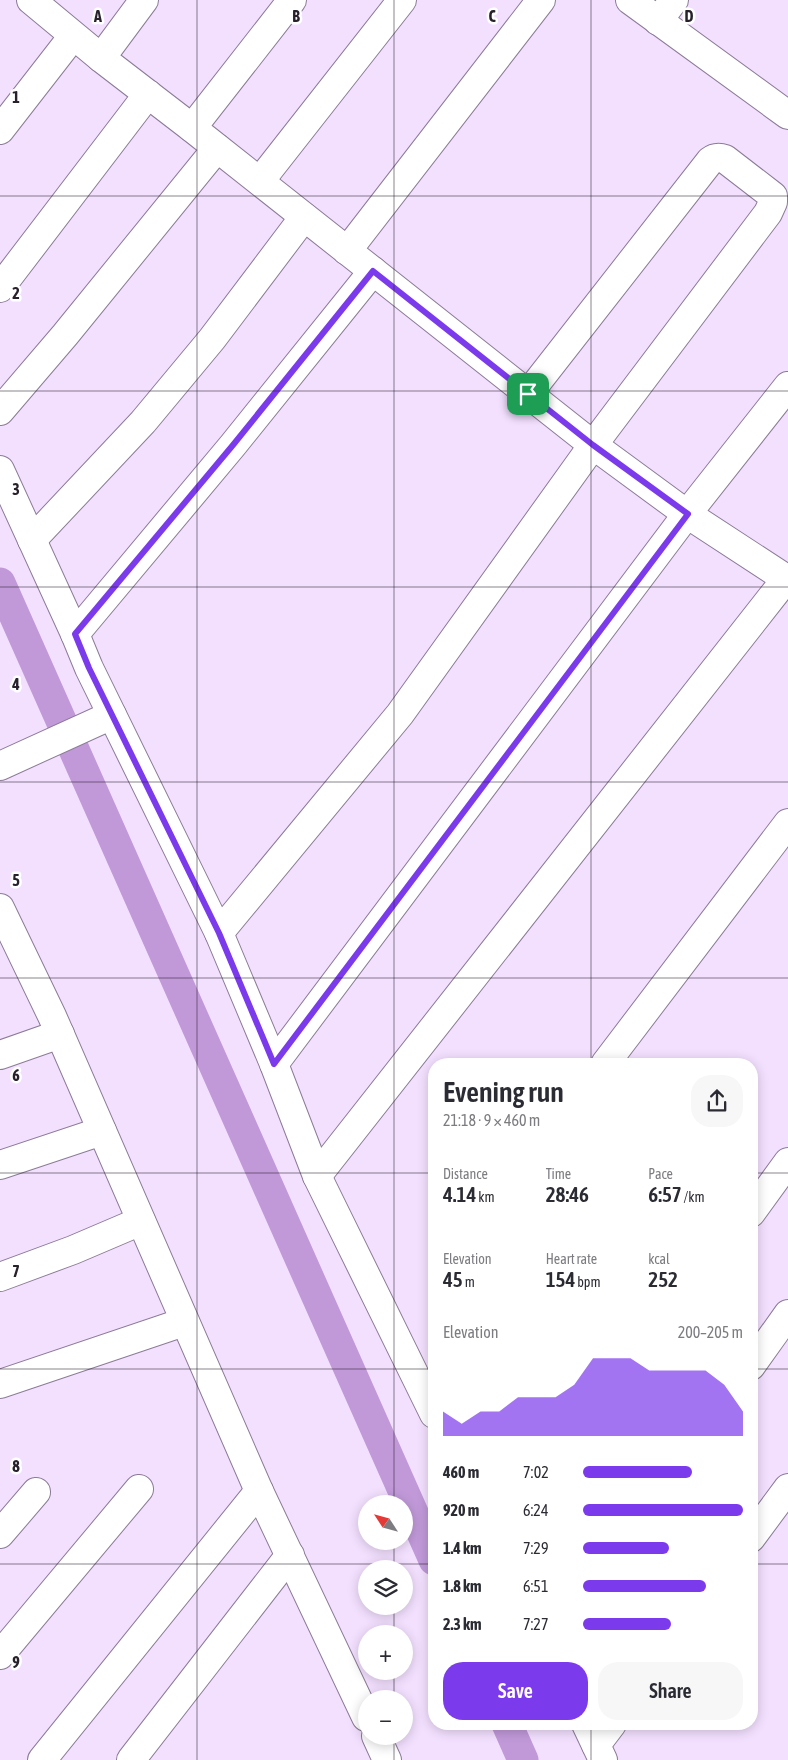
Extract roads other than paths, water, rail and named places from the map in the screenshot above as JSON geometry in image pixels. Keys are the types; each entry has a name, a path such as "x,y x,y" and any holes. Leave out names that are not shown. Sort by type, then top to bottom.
{"street":[{"path":"31,0 101,58 260,181 593,445 688,514 787,580 317,1176"},
{"path":"101,58 144,0"},
{"path":"192,128 292,0"},
{"path":"260,181 402,0"},
{"path":"347,250 541,0"},
{"path":"630,0 666,10 788,115"},
{"path":"0,130 74,36"},
{"path":"0,288 148,94"},
{"path":"0,411 65,335 218,148"},
{"path":"219,933 400,714 593,445 768,213 773,202 773,196 725,159 720,157 710,161 528,394"},
{"path":"32,540 143,422 212,339 304,217"},
{"path":"75,634 233,445 373,271"},
{"path":"274,1064 688,514 788,386"},
{"path":"0,470 89,668 219,933 274,1064 317,1176 428,1402"},
{"path":"0,766 112,715"},
{"path":"610,1058 788,823"},
{"path":"0,908 8,945 60,1034 259,1491 358,1700"},
{"path":"0,1055 60,1034"},
{"path":"0,1165 102,1130"},
{"path":"758,1203 788,1162"},
{"path":"0,1277 73,1250 141,1221"},
{"path":"758,1356 788,1314"},
{"path":"0,1384 184,1322"},
{"path":"758,1529 788,1488"},
{"path":"0,1655 139,1489"},
{"path":"42,1760 259,1491"},
{"path":"0,1534 36,1492"},
{"path":"131,1760 290,1555"},
{"path":"595,1743 607,1730"},
{"path":"380,1745 387,1760"}],"waterway":[{"path":"0,583 428,1546"},
{"path":"510,1730 523,1760"}]}
